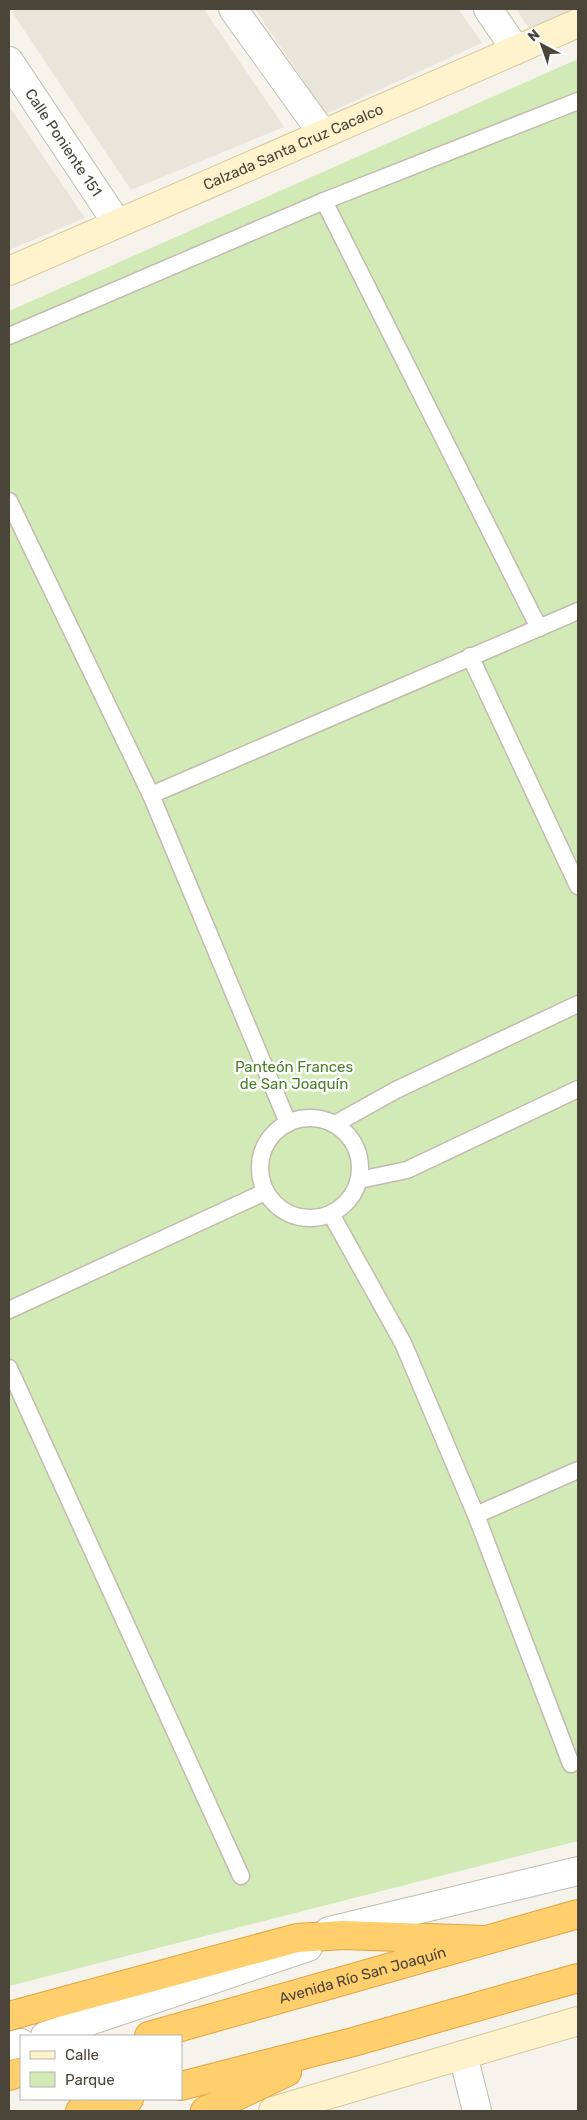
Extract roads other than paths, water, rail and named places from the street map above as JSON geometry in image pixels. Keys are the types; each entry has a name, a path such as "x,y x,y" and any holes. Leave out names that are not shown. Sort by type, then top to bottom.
{"highway":[{"name":"Avenida Río San Joaquín","path":"152,2035 578,1914"},
{"path":"9,2016 297,1938 343,1935 485,1940"},
{"path":"182,2086 353,2042 578,1978"},
{"path":"205,2111 353,2042"},
{"path":"80,2111 125,2100"}],"street":[{"path":"233,9 323,134"},
{"path":"488,9 516,50"},
{"name":"Calzada Santa Cruz Cacalco","path":"9,271 578,22"},
{"name":"Calle Poniente 151","path":"9,61 117,223"},
{"path":"297,1938 578,1871"},
{"path":"47,2035 343,1935"},
{"path":"289,2109 578,2021"},
{"path":"463,2055 477,2111"}],"lane":[{"path":"9,336 324,201 578,101"},
{"path":"324,201 539,628"},
{"path":"9,502 150,795 288,1123"},
{"path":"150,795 578,611"},
{"path":"470,656 578,886"},
{"path":"335,1124 396,1090 578,1004"},
{"path":"359,1180 407,1170 578,1088"},
{"path":"314,1118 335,1124 351,1138 360,1158 359,1180 350,1200 332,1214 313,1219 294,1216 277,1207 265,1192 260,1173 262,1153 272,1135 288,1123 314,1118"},
{"path":"9,1310 265,1192"},
{"path":"332,1214 403,1343 476,1515 571,1764"},
{"path":"9,1368 241,1876"},
{"path":"476,1515 578,1470"}],"park label":[{"name":"Panteón Frances de San Joaquín","path":"294,1076"}]}
